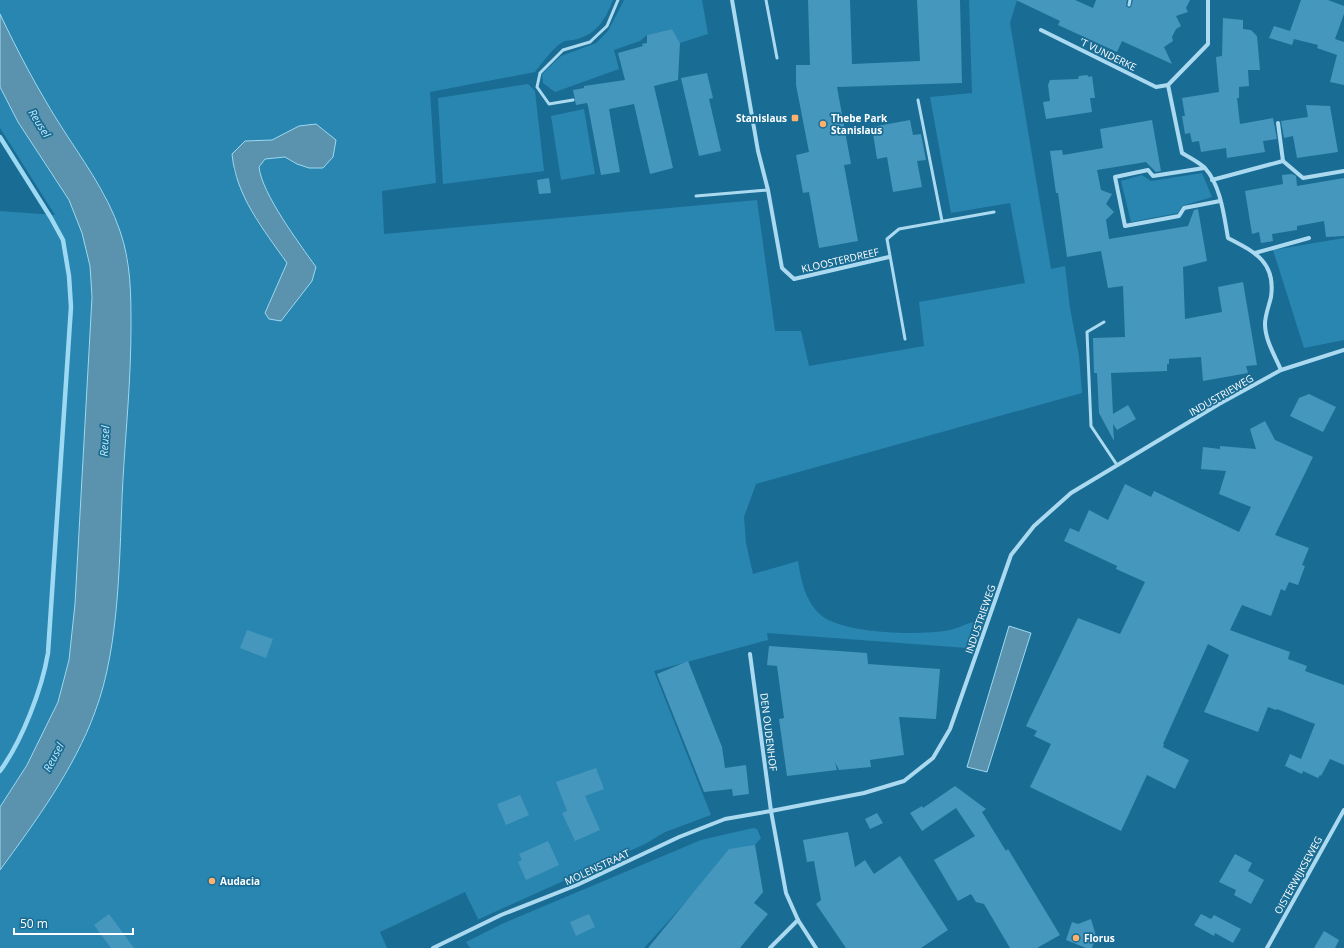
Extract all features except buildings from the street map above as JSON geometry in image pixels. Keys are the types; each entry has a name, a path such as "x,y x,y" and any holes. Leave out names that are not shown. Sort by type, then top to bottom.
{"street":[{"name":"KLOOSTERDREEF","path":"732,0 758,151 768,190 782,268 794,279 889,257"},
{"path":"1208,0 1208,44 1168,85 1182,153 1205,168 1212,180 1220,201 1228,238 1255,253 1264,261 1270,272 1272,286 1265,325 1268,341 1281,370"},
{"name":"'T VUNDERKE","path":"1041,30 1156,87 1168,85"},
{"path":"1278,123 1283,161 1304,178 1344,171"},
{"path":"1212,180 1283,161"},
{"path":"1205,168 1154,176 1148,170 1115,177 1125,226 1179,216 1184,208 1220,201"},
{"path":"1255,253 1309,238"},
{"name":"INDUSTRIEWEG","path":"771,811 864,793 904,781 933,758 950,729 1011,555 1034,526 1072,493 1219,404 1281,370 1344,350"},
{"name":"DEN OUDENHOF","path":"750,654 771,811"},
{"name":"OISTERWIJKSEWEG","path":"1267,948 1344,810"},
{"path":"771,811 786,893 798,920 816,948"},
{"name":"MOLENSTRAAT","path":"433,948 501,915 576,885 679,837 725,820 771,811"},
{"path":"770,948 798,920"}],"lane":[{"path":"573,100 549,104 537,87 540,73 563,50 590,42 607,26 618,0"},
{"path":"766,0 777,58"},
{"path":"1129,5 1130,0"},
{"path":"918,100 942,221"},
{"path":"696,196 768,190"},
{"name":"KLOOSTERDREEF","path":"905,339 889,257 887,239 899,228 994,212"},
{"path":"1104,322 1087,332 1091,426 1117,466"}],"shaded area":[{"path":"0,0 613,0 608,12 597,28 587,35 561,43 535,72 430,92 436,183 382,191 384,234 757,200 775,331 801,331 809,366 924,346 919,302 1025,283 1010,203 951,213 930,97 972,93 969,0 1017,0 1010,23 1051,269 1065,266 1070,308 1079,356 1082,393 756,484 744,517 746,543 753,574 798,561 802,583 808,597 816,610 822,616 833,622 848,627 903,633 950,630 973,622 967,648 767,633 768,640 654,671 711,815 665,832 645,844 477,920 478,919 465,892 380,932 387,948 0,948 0,870 66,774 96,711 105,678 116,598 131,355 131,299 128,259 120,230 105,195 38,89 0,14","holes":["316,124 336,140 323,168 309,168 297,164 285,157 265,159 259,167 267,191 274,205 316,267 265,313 287,263 258,223 247,203 233,169 245,141 272,140 299,126"]},
{"path":"624,0 702,0 708,34 680,43 672,29 647,35 640,41 614,50 619,69 555,92 543,83 542,74 561,56 596,43 608,31"},
{"path":"528,84 535,91 544,171 443,184 438,98"},
{"path":"0,87 18,122 69,200 82,233 90,266 92,297 75,604 69,660 58,702 27,765 0,807 0,211 55,215 0,128"},
{"path":"584,109 595,174 561,180 551,116"},
{"path":"1202,173 1212,197 1182,206 1178,213 1131,222 1121,181 1142,175 1151,181"},
{"path":"1344,238 1344,340 1304,348 1273,250"},
{"path":"753,828 757,829 761,838 724,881 713,872 644,948 470,948 466,942 504,923 701,840"}],"water":[{"name":"Reusel","path":"0,14 35,83 101,189 115,217 124,243 128,267 131,346 117,597 110,657 104,685 86,733 65,774 40,814 0,870 0,807 27,765 58,702 69,660 75,604 92,297 90,266 82,233 69,200 18,122 0,87"},
{"path":"316,124 336,140 333,157 323,168 309,168 297,164 285,157 265,159 259,167 267,191 274,204 291,232 316,267 312,281 281,321 269,319 265,313 287,263 252,212 239,184 232,154 245,141 272,140 299,126"},
{"path":"1009,626 1031,633 987,772 967,767"}],"waterway":[{"path":"0,137 51,218 63,240 69,276 71,307 48,653 41,682 30,714 16,745 0,771"}],"place":[{"name":"Stanislaus","path":"795,118"},
{"name":"Thebe Park Stanislaus","path":"823,124"},
{"name":"Audacia","path":"212,881"},
{"name":"Florus","path":"1076,938"}]}
